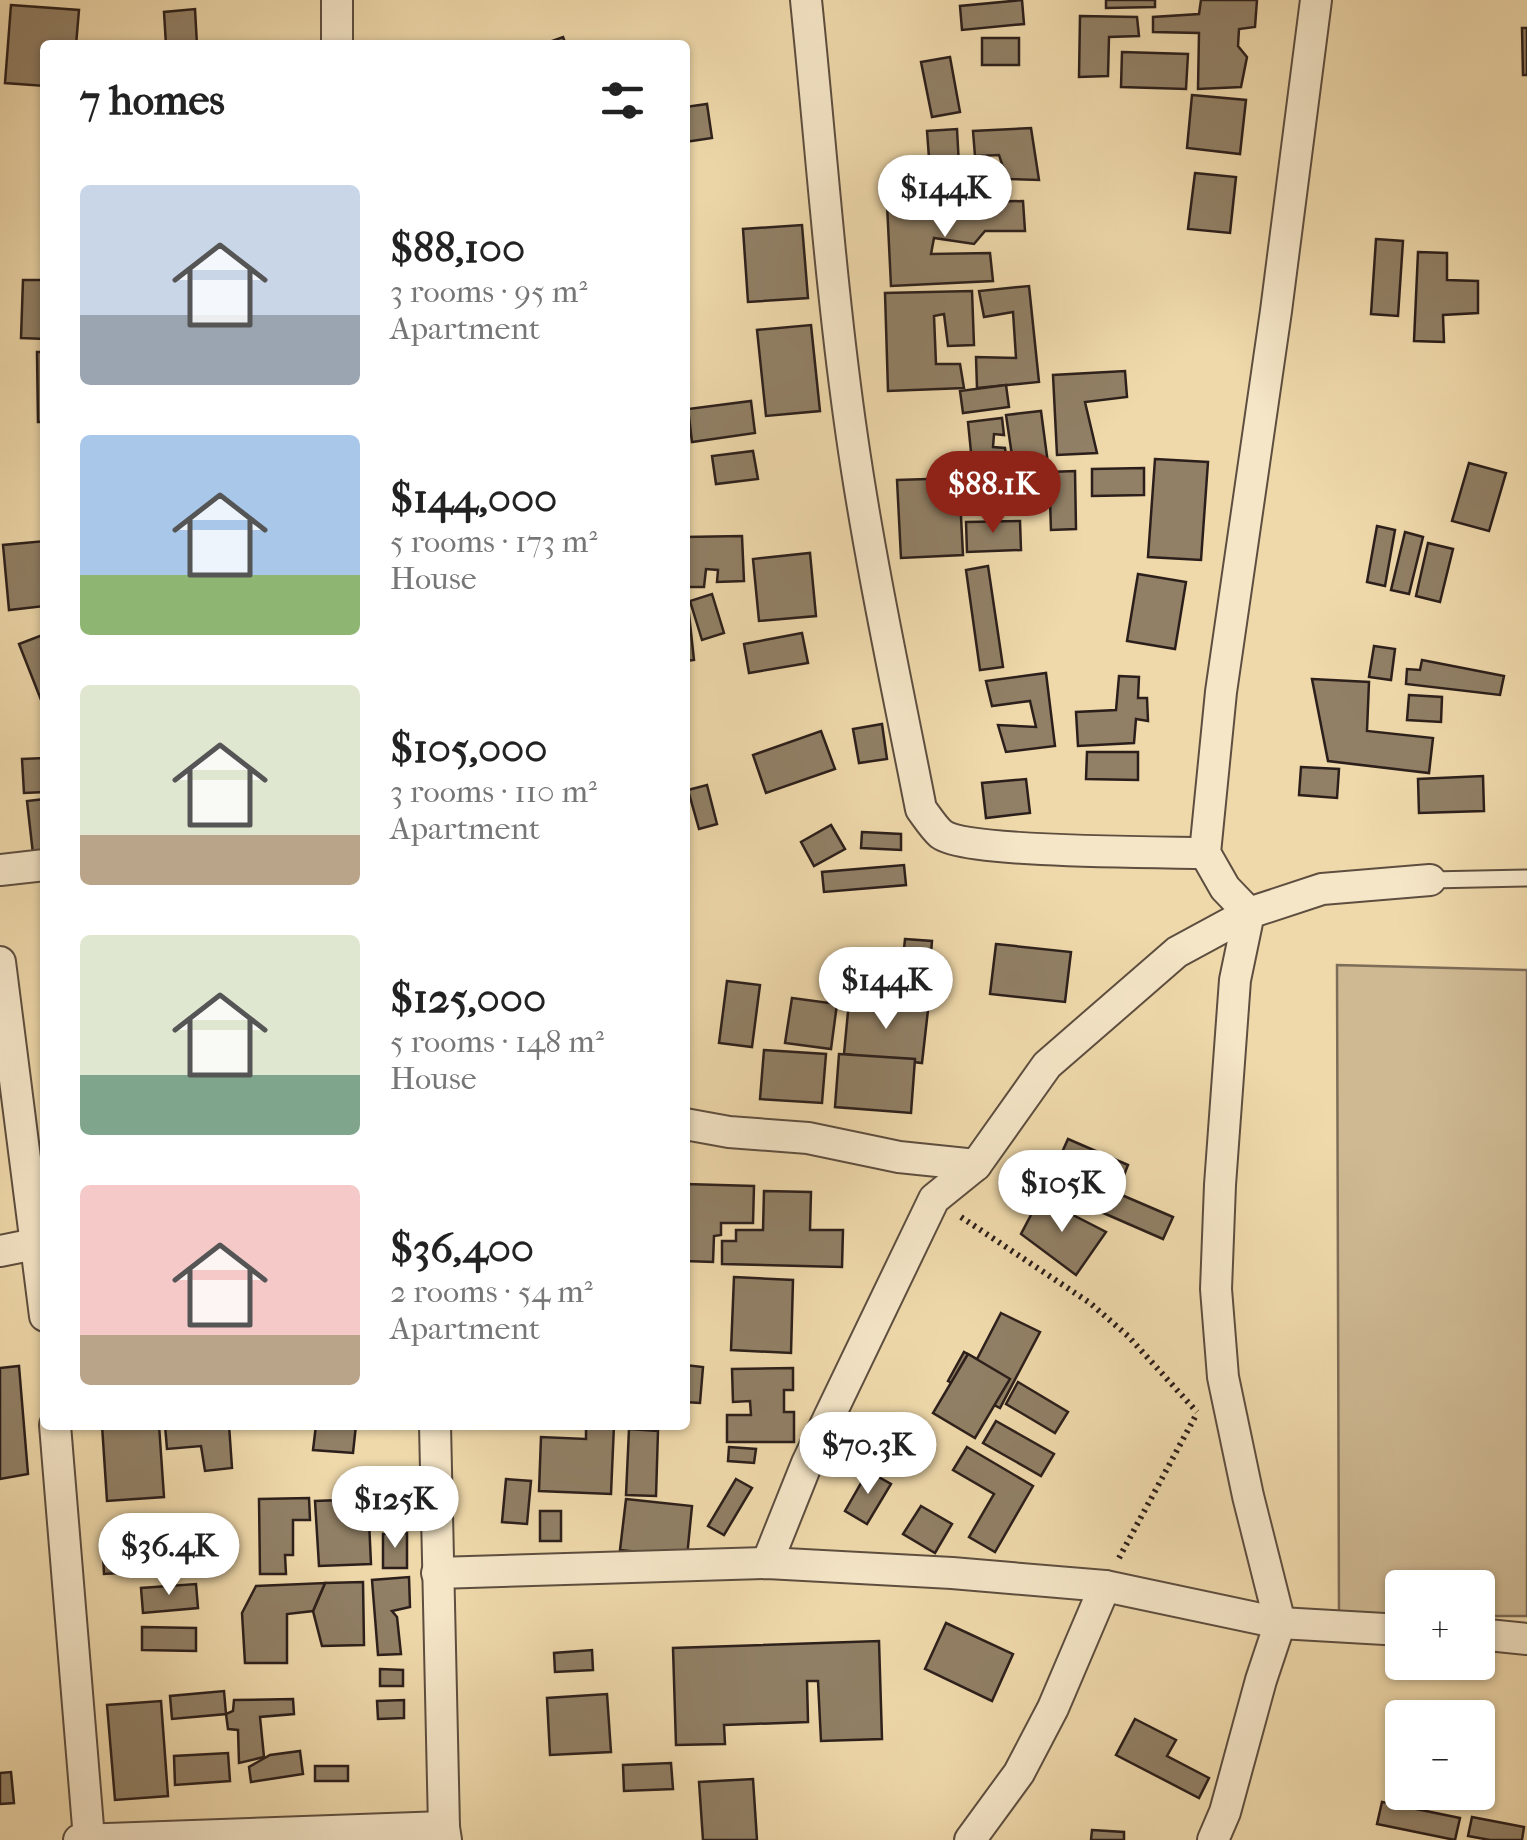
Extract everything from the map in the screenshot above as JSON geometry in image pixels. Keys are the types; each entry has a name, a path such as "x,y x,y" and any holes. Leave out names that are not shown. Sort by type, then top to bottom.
{"street":[{"path":"337,40 338,0"},
{"path":"806,0 852,436 873,567 921,809 942,835 976,844 1205,853"},
{"path":"1249,912 1225,888 1205,853 1221,692 1316,0"},
{"path":"0,870 40,866"},
{"path":"768,1564 806,1463 934,1199 976,1165 1047,1064 1177,952 1249,912 1322,889 1430,880"},
{"path":"1214,1840 1280,1623 1223,1376 1216,1289 1235,980 1249,912"},
{"path":"0,962 40,1276"},
{"path":"690,1125 808,1138 899,1157 976,1165"},
{"path":"0,1251 36,1244"},
{"path":"54,1430 90,1839"},
{"path":"79,1840 445,1834 434,1430"},
{"path":"438,1573 768,1564 952,1573 1104,1586 1280,1623 1385,1629"},
{"path":"970,1840 1018,1774 1053,1708 1104,1586"},
{"path":"1495,1636 1527,1639"}],"lane":[{"path":"1430,880 1527,878"}],"path":[{"path":"934,1199 1090,1304 1128,1336 1198,1413"},
{"path":"1104,1586 1198,1413 1223,1376"}],"shaded area":[{"path":"1337,965 1527,970 1527,1616 1495,1616 1495,1570 1385,1570 1385,1616 1339,1616"}],"building":[{"path":"1022,0 1024,24 962,30 960,6"},
{"path":"1106,0 1155,0 1155,7 1106,8"},
{"path":"1201,0 1257,0 1255,27 1239,29 1238,46 1247,57 1241,87 1198,89 1199,33 1153,32 1153,17 1199,14"},
{"path":"11,5 79,10 76,40 40,40 40,86 5,83"},
{"path":"195,9 197,40 166,40 164,12"},
{"path":"1080,16 1137,17 1139,36 1109,37 1108,76 1079,77"},
{"path":"1522,28 1527,28 1527,75 1523,75"},
{"path":"982,38 1019,38 1019,65 982,65"},
{"path":"1122,52 1188,54 1186,89 1121,87"},
{"path":"950,57 960,112 932,117 921,62"},
{"path":"1192,95 1246,100 1240,154 1187,148"},
{"path":"707,104 712,138 690,141 690,106"},
{"path":"1031,128 1039,180 1007,179 999,155 975,156 973,131"},
{"path":"957,129 960,184 931,185 927,131"},
{"path":"1195,173 1236,177 1230,233 1188,229"},
{"path":"1023,201 1025,231 985,231 974,244 934,238 931,254 990,253 993,281 891,286 887,204"},
{"path":"802,225 808,298 748,302 743,229"},
{"path":"1376,239 1403,241 1398,316 1371,314"},
{"path":"1418,252 1447,253 1447,280 1478,281 1478,313 1443,315 1444,342 1414,341"},
{"path":"23,280 40,280 40,339 21,338"},
{"path":"1029,286 1039,382 977,388 976,357 1016,358 1013,312 984,317 979,291"},
{"path":"972,291 974,345 948,346 944,314 934,316 936,364 960,364 964,388 888,391 885,293"},
{"path":"811,325 820,411 766,416 757,330"},
{"path":"37,352 40,352 40,422"},
{"path":"1125,371 1127,397 1085,402 1097,453 1057,455 1053,375"},
{"path":"1006,385 1009,407 963,413 960,391"},
{"path":"751,401 755,433 692,442 690,409"},
{"path":"1041,411 1048,464 1014,469 1006,415"},
{"path":"1002,418 1004,435 994,434 993,447 1005,448 1008,469 973,472 968,422"},
{"path":"753,451 758,479 716,484 712,456"},
{"path":"1155,459 1208,462 1201,560 1148,557"},
{"path":"1469,463 1506,473 1489,531 1452,521"},
{"path":"1144,468 1144,495 1092,496 1092,469"},
{"path":"1075,471 1076,529 1051,530 1049,472"},
{"path":"1034,475 1035,498 971,502 969,479"},
{"path":"959,478 963,555 901,558 897,480"},
{"path":"1020,521 1021,550 967,552 966,522"},
{"path":"1377,526 1395,530 1385,586 1367,582"},
{"path":"1405,532 1423,537 1409,594 1391,590"},
{"path":"742,536 744,581 717,582 718,570 706,569 704,587 690,587 690,537"},
{"path":"40,541 40,607 9,610 3,545"},
{"path":"1428,543 1453,549 1440,602 1416,596"},
{"path":"810,553 816,616 759,621 753,559"},
{"path":"988,566 1003,667 980,670 966,570"},
{"path":"1138,574 1186,582 1175,649 1127,641"},
{"path":"712,594 724,633 702,640 690,601"},
{"path":"690,623 694,660 690,660"},
{"path":"802,633 808,663 749,673 744,644"},
{"path":"40,636 40,697 19,644"},
{"path":"1374,646 1395,649 1391,680 1369,677"},
{"path":"1422,660 1504,676 1500,695 1406,684 1407,669 1420,670"},
{"path":"1046,673 1055,746 1006,752 998,725 1036,727 1030,701 992,706 986,681"},
{"path":"1119,676 1139,677 1138,698 1147,698 1148,721 1136,719 1134,743 1078,746 1076,712 1116,710"},
{"path":"1312,679 1369,682 1367,731 1433,738 1429,773 1328,761"},
{"path":"1409,695 1442,697 1441,722 1407,720"},
{"path":"882,724 887,759 859,763 853,729"},
{"path":"821,731 835,769 766,793 753,755"},
{"path":"1087,752 1138,752 1138,780 1086,779"},
{"path":"40,758 40,792 24,793 22,759"},
{"path":"1301,767 1339,769 1337,798 1299,795"},
{"path":"1483,776 1484,811 1419,813 1418,779"},
{"path":"1026,779 1030,813 986,818 982,783"},
{"path":"707,785 717,824 699,829 690,789"},
{"path":"40,800 40,853 33,854 27,801"},
{"path":"831,825 845,849 814,866 801,842"},
{"path":"862,832 901,834 901,850 861,848"},
{"path":"904,865 906,885 824,892 822,872"},
{"path":"905,939 932,941 927,1002 899,999"},
{"path":"996,944 1071,952 1065,1002 990,994"},
{"path":"860,961 884,963 881,996 857,994"},
{"path":"727,981 760,985 752,1047 719,1043"},
{"path":"792,998 837,1004 831,1049 785,1043"},
{"path":"849,1001 928,1010 922,1063 844,1054"},
{"path":"764,1050 826,1054 822,1103 760,1099"},
{"path":"839,1054 915,1059 911,1113 835,1107"},
{"path":"1068,1139 1128,1165 1117,1193 1173,1217 1163,1239 1046,1188"},
{"path":"690,1184 754,1186 753,1223 721,1223 721,1235 714,1236 713,1262 690,1261"},
{"path":"764,1191 811,1192 810,1230 843,1230 842,1267 722,1264 722,1241 736,1241 736,1230 763,1230"},
{"path":"1040,1198 1106,1232 1076,1275 1021,1234"},
{"path":"734,1277 793,1280 791,1353 731,1350"},
{"path":"1001,1313 1040,1332 1000,1408 948,1381 964,1352 977,1359"},
{"path":"968,1354 1010,1379 975,1438 933,1413"},
{"path":"19,1366 28,1474 0,1479 0,1368"},
{"path":"690,1366 703,1367 700,1403 690,1402"},
{"path":"793,1368 793,1390 784,1390 784,1412 794,1412 794,1442 727,1442 727,1415 751,1415 750,1401 733,1402 732,1369"},
{"path":"1018,1382 1068,1412 1055,1433 1006,1404"},
{"path":"996,1421 1054,1454 1041,1476 983,1443"},
{"path":"102,1430 159,1430 164,1497 107,1501"},
{"path":"165,1430 229,1430 232,1468 205,1471 201,1446 167,1449"},
{"path":"315,1430 355,1430 353,1453 313,1450"},
{"path":"586,1430 614,1430 611,1494 539,1491 541,1437 586,1439"},
{"path":"629,1430 658,1431 656,1496 626,1495"},
{"path":"729,1447 756,1449 754,1463 728,1461"},
{"path":"967,1447 1033,1486 995,1552 969,1537 994,1494 953,1470"},
{"path":"868,1471 891,1484 867,1524 845,1511"},
{"path":"506,1479 531,1481 527,1524 502,1522"},
{"path":"736,1479 752,1488 724,1535 708,1526"},
{"path":"309,1498 310,1520 293,1520 293,1555 285,1555 286,1574 260,1574 259,1499"},
{"path":"368,1499 371,1564 319,1566 315,1501"},
{"path":"626,1499 692,1506 687,1557 620,1550"},
{"path":"921,1506 952,1524 935,1553 903,1534"},
{"path":"540,1511 561,1511 561,1541 540,1541"},
{"path":"407,1533 407,1568 383,1568 383,1534"},
{"path":"182,1547 184,1569 104,1574 103,1553"},
{"path":"409,1577 410,1607 392,1611 397,1617 401,1654 378,1655 372,1580"},
{"path":"363,1582 364,1645 322,1646 313,1611 325,1583"},
{"path":"325,1583 313,1611 287,1614 287,1663 245,1663 242,1613 256,1586"},
{"path":"196,1584 198,1608 143,1613 141,1588"},
{"path":"946,1623 1013,1654 992,1701 925,1669"},
{"path":"142,1627 196,1628 196,1651 142,1650"},
{"path":"879,1641 882,1739 821,1741 818,1681 807,1681 808,1722 724,1725 725,1744 676,1745 673,1648"},
{"path":"592,1650 593,1670 555,1672 554,1653"},
{"path":"380,1669 403,1670 403,1686 380,1686"},
{"path":"224,1691 226,1714 172,1719 170,1696"},
{"path":"607,1694 611,1752 550,1755 547,1698"},
{"path":"293,1699 294,1714 260,1717 264,1757 239,1763 238,1730 228,1729 226,1714 233,1711 234,1700"},
{"path":"404,1700 404,1718 378,1719 377,1701"},
{"path":"161,1701 168,1796 115,1800 107,1705"},
{"path":"1135,1719 1176,1740 1167,1756 1209,1778 1199,1798 1116,1755"},
{"path":"300,1751 303,1774 251,1782 249,1767 270,1755"},
{"path":"228,1753 230,1781 175,1785 174,1756"},
{"path":"671,1763 673,1789 624,1791 623,1765"},
{"path":"315,1766 348,1766 348,1781 315,1781"},
{"path":"11,1772 14,1803 0,1804 0,1773"},
{"path":"753,1779 757,1840 703,1840 699,1782"},
{"path":"1382,1802 1385,1810 1421,1810 1460,1818 1455,1840 1377,1824"},
{"path":"1472,1817 1524,1827 1522,1840 1468,1836"},
{"path":"1092,1830 1124,1832 1124,1840 1091,1840"}]}
